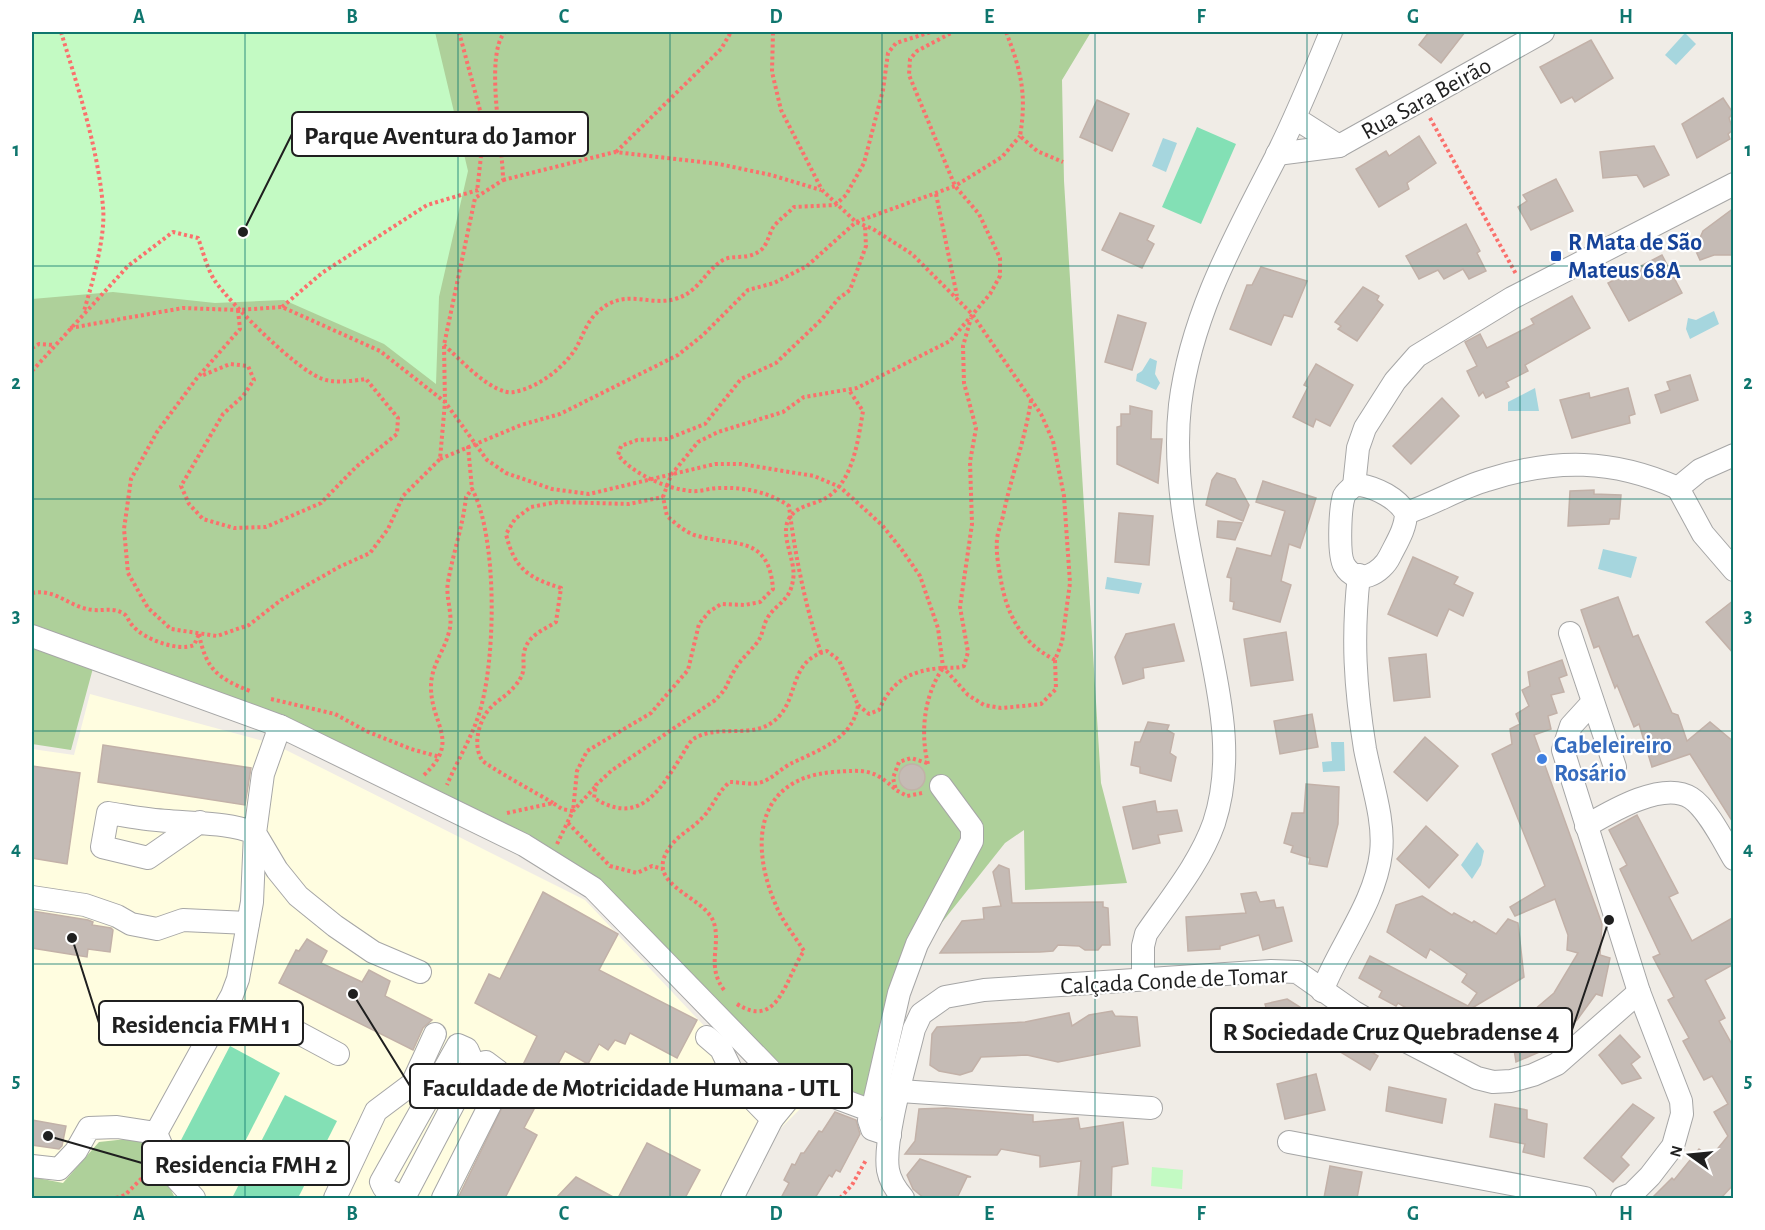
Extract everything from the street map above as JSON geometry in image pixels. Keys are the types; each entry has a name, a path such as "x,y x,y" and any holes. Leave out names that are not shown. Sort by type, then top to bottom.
{"street":[{"path":"1143,978 1143,946 1146,934 1206,840 1221,798 1225,765 1219,692 1179,493 1178,444 1185,369 1194,335 1218,274 1278,154 1331,32"},
{"name":"Rua Sara Beirão","path":"1278,154 1339,146 1543,32"},
{"name":"Rua Sara Beirão","path":"1294,118 1339,146"},
{"path":"1406,513 1403,530 1382,570 1375,574 1359,575 1348,570 1343,564 1341,552 1344,497 1354,486 1358,448 1365,428 1395,381 1417,356 1512,298 1734,184"},
{"path":"1678,488 1700,470 1734,455"},
{"path":"1406,513 1485,480 1567,463 1605,465 1647,474 1678,488 1703,534 1734,570"},
{"path":"1354,486 1375,489 1396,502 1406,513"},
{"path":"1323,991 1335,959 1375,882 1382,850 1356,682 1353,641 1359,575"},
{"path":"1570,633 1615,767"},
{"path":"32,636 280,726 524,845 593,888 775,1075 872,1111"},
{"path":"1592,703 1570,726 1563,750 1639,992 1678,1091 1682,1114 1673,1146 1642,1185 1622,1198"},
{"path":"156,1133 225,1008 238,979 255,879 255,833 264,774 280,726"},
{"path":"886,1133 872,1129 869,1120 899,993 922,933 964,861 972,841 972,828 937,781"},
{"path":"1586,826 1610,812 1663,792 1675,792 1690,797 1699,806 1734,859"},
{"path":"200,822 238,826 255,833 277,870 307,903 334,926 373,952 420,972"},
{"path":"32,897 85,905 117,916 131,924 157,929 183,920 248,923"},
{"path":"1297,972 1335,959"},
{"name":"Calçada Conde de Tomar","path":"903,1198 896,1190 888,1170 886,1133 900,1091 914,1029 921,1014 945,997 1019,987 1143,978 1271,971 1297,972 1387,1031 1455,1068 1493,1082 1511,1081 1533,1075 1557,1064 1639,992"},
{"path":"225,1008 249,1018 284,1025 338,1054"},
{"path":"335,1198 376,1111 412,1084 435,1034"},
{"path":"706,1037 721,1049 738,1084 772,1119"},
{"path":"404,1198 384,1188 381,1182 458,1045 467,1049 474,1065 486,1062 498,1071 503,1079 443,1198"},
{"path":"732,1198 772,1119 800,1085"},
{"path":"900,1091 1150,1107"},
{"path":"32,1166 59,1169 76,1151 88,1128 117,1127 156,1133"},
{"path":"156,1133 175,1177 194,1198"},
{"path":"1289,1142 1585,1198"}],"path":[{"path":"61,32 82,106 104,209 94,278 83,315"},
{"path":"440,459 445,402 444,345 478,190 481,156 481,114 459,32"},
{"path":"503,180 503,150 493,69 499,38 505,32"},
{"path":"615,152 721,50 731,32"},
{"path":"773,32 772,72 781,110 822,190 835,205 856,222 912,254 972,314 1041,414 1053,441 1064,496 1070,583 1062,642 1054,660 1056,689 1041,704 1001,708 984,705 968,695 943,668"},
{"path":"444,345 493,388 512,393 531,387 555,372 575,350 585,326 600,309 621,297 676,299 694,291 710,270 725,259 747,258 763,249 773,227 794,207 835,205 851,188 864,163 883,90 888,53 896,43 931,32"},
{"path":"547,860 573,811 577,771 587,751 651,713 688,670 699,624 709,612 721,604 745,605 760,602 773,589 772,572 767,561 748,545 693,534 667,516 663,497 671,475 698,442 718,432 783,412 804,397 849,390 950,341 990,294 1000,276 1000,258 979,214 955,186 909,75 910,59 917,51 953,32"},
{"path":"238,310 240,329 197,378 157,432 131,479 124,529 128,573 148,608 171,629 217,636 249,625 281,600 339,567 370,554 388,529 403,496 440,459 521,425 560,414 678,355 703,335 748,290 774,283 807,266 856,222 955,186 1002,157 1020,136 1024,116 1023,81 1006,32"},
{"path":"1427,113 1518,278"},
{"path":"1020,136 1037,151 1063,162"},
{"path":"475,198 503,180 615,152 719,164 771,175 822,190"},
{"path":"282,307 322,273 427,206 478,190"},
{"path":"936,194 957,298"},
{"path":"821,653 809,616 803,577 793,545 789,506 771,494 720,488 692,491 667,485 626,465 618,455 621,446 637,440 667,439 705,424 741,379 776,363 822,319 838,299 850,291 866,246 865,226"},
{"path":"32,371 128,266 173,231 198,238 213,279 238,310 305,369 321,379 346,381 366,379 398,418 397,434 356,467 321,503 266,528 234,528 203,519 189,504 181,486 223,414 243,396 254,380 248,366 230,364 197,378"},
{"path":"70,328 183,308 238,310 282,307 380,351 445,402 487,460 506,473 552,489 589,494 715,464 741,464 813,476 840,487 882,525 920,576 938,628 943,668 931,692 925,717 924,744 927,763 937,781 920,794 907,796 896,790 876,772 864,771 818,774 794,781 780,791 763,825 762,853 768,881 781,916 804,951 794,966 775,1006 764,1011 748,1011 732,1001"},
{"path":"596,785 594,798 603,804 621,811 639,807 656,793 692,739 714,730 755,730 775,721 786,705 798,673 811,656 827,651 839,660 858,705 869,714 879,710 886,695 900,679 943,668 953,669 964,666 968,652 960,607 972,524 970,462 976,428 964,383 963,346 972,314"},
{"path":"32,348 39,344 54,345"},
{"path":"573,811 611,771 714,701 728,688 734,670 760,637 768,616 786,600 794,579 786,530 790,517 797,510 825,499 840,487 855,450 863,411 849,390"},
{"path":"1031,400 1027,428 1007,490 997,538 997,555 1004,601 1011,619 1036,650 1054,660"},
{"path":"446,787 470,741 489,680 490,605 486,528 481,506 472,489 468,446"},
{"path":"418,777 426,774 440,756 445,740 431,691 431,672 449,632 451,613 447,584 466,497 472,489"},
{"path":"573,811 562,809 525,784 482,762 478,751 477,736 485,714 497,699 514,688 525,669 524,649 532,637 556,622 559,606 561,588 529,576 511,555 506,534 515,519 531,507 557,502 629,504 663,497"},
{"path":"32,593 49,592 93,610 110,608 126,615 141,634 179,648 194,645 199,634"},
{"path":"199,634 203,655 212,671 238,686 271,699 335,714 366,731 411,749 440,756"},
{"path":"726,993 720,984 713,958 714,924 708,914 670,884 663,869 665,857 674,842 702,818 720,790 730,782 757,784 834,742 850,726 858,705"},
{"path":"896,790 893,778 899,762 911,758 927,763"},
{"path":"502,813 526,811 553,803"},
{"path":"568,823 610,866 637,873 652,866 663,869"},
{"path":"840,1198 852,1185 886,1133"},
{"path":"116,1198 126,1195 150,1170 167,1161"}],"shaded area":[{"path":"90,694 274,744 585,900 762,1087 803,1106 757,1152 733,1198 32,1198 32,749 74,755"}],"green space":[{"path":"32,32 1091,32 1062,80 1064,181 1101,783 1127,883 1025,890 1024,830 1005,843 893,984 864,1106 786,1069 696,982 527,836 96,657 71,750 32,744"},
{"path":"32,32 435,32 468,171 439,297 436,384 384,344 284,300 215,303 113,292 32,299"},
{"path":"1197,127 1236,144 1201,224 1162,207"},
{"path":"230,1046 280,1073 231,1169 180,1142"},
{"path":"285,1095 337,1121 298,1198 232,1198"},
{"path":"145,1137 175,1198 32,1198 32,1177 63,1183 99,1142"},
{"path":"1152,1167 1183,1170 1182,1189 1151,1186"}],"water":[{"path":"1685,33 1696,44 1676,65 1665,55"},
{"path":"1163,138 1177,143 1166,172 1152,166"},
{"path":"1714,311 1719,324 1690,339 1686,329 1688,318 1696,320"},
{"path":"1150,358 1157,361 1155,374 1160,383 1156,390 1136,381 1137,374 1142,371"},
{"path":"1535,388 1539,411 1508,411 1508,402"},
{"path":"1603,549 1637,557 1631,578 1598,569"},
{"path":"1107,577 1142,583 1139,594 1105,589"},
{"path":"1331,742 1344,742 1345,771 1323,772 1322,762 1332,761"},
{"path":"1477,842 1484,851 1481,865 1472,879 1461,865"}],"building":[{"path":"1429,32 1465,32 1441,63 1419,45"},
{"path":"1591,40 1613,78 1575,102 1572,97 1561,103 1540,67"},
{"path":"1723,98 1733,113 1729,118 1733,130 1728,134 1730,139 1697,158 1682,124"},
{"path":"1097,100 1129,114 1112,151 1080,137"},
{"path":"1419,136 1436,163 1407,183 1409,189 1379,207 1356,169 1386,151 1389,156"},
{"path":"1654,146 1669,175 1644,187 1637,175 1603,178 1600,152"},
{"path":"1556,179 1573,211 1531,230 1518,207 1527,201 1523,195"},
{"path":"1734,208 1734,255 1714,255 1700,260 1695,249 1703,231"},
{"path":"1120,213 1154,226 1147,240 1154,244 1142,268 1102,250"},
{"path":"1466,224 1480,251 1477,253 1486,271 1469,279 1463,269 1444,279 1438,270 1419,279 1406,256"},
{"path":"1662,255 1682,293 1629,321 1608,283"},
{"path":"1261,267 1307,281 1292,317 1284,315 1271,345 1230,329 1247,285 1252,285"},
{"path":"1363,287 1379,296 1377,300 1383,305 1357,341 1338,329 1341,326 1335,322"},
{"path":"1572,296 1590,328 1525,365 1528,371 1506,382 1509,387 1486,398 1483,392 1479,396 1467,371 1477,366 1465,342 1480,334 1487,348 1534,324 1531,319"},
{"path":"1118,315 1146,323 1132,370 1105,362"},
{"path":"1316,364 1353,385 1330,426 1316,419 1313,427 1293,417 1308,387 1304,385"},
{"path":"1690,375 1698,400 1661,413 1655,395 1670,390 1667,382"},
{"path":"1628,388 1635,414 1629,416 1630,423 1572,438 1560,400 1589,393 1590,398"},
{"path":"1442,398 1459,416 1411,464 1393,446"},
{"path":"1130,406 1152,411 1151,439 1162,439 1158,483 1117,464 1117,427 1121,426 1121,414 1130,414"},
{"path":"1217,473 1235,479 1249,505 1243,521 1206,505 1212,480"},
{"path":"1263,481 1316,498 1300,548 1289,544 1281,581 1291,585 1280,622 1233,609 1234,602 1230,601 1231,578 1227,577 1237,548 1271,556 1285,511 1256,502"},
{"path":"1594,490 1594,494 1621,495 1619,519 1610,519 1609,524 1568,526 1570,491"},
{"path":"1119,513 1153,516 1149,565 1115,562"},
{"path":"1218,521 1242,523 1235,540 1217,537"},
{"path":"1413,557 1458,577 1454,584 1473,593 1463,616 1449,609 1437,636 1388,614"},
{"path":"1618,597 1633,637 1638,635 1672,713 1678,715 1687,741 1710,722 1734,742 1734,824 1690,754 1652,767 1639,724 1634,727 1617,685 1615,688 1599,646 1594,648 1581,610"},
{"path":"1734,600 1734,654 1706,622"},
{"path":"1174,624 1184,661 1143,668 1144,678 1123,684 1115,657 1126,634"},
{"path":"1286,632 1293,680 1251,686 1244,639"},
{"path":"1426,654 1430,697 1394,701 1389,658"},
{"path":"1562,660 1567,675 1559,678 1564,692 1551,695 1557,713 1548,716 1551,729 1534,735 1602,924 1600,955 1610,958 1602,996 1596,994 1577,1020 1551,1043 1551,1047 1516,1062 1510,1024 1535,1015 1534,1010 1554,993 1578,953 1567,950 1568,935 1555,899 1515,916 1510,907 1545,886 1492,754 1512,744 1510,729 1520,724 1516,714 1529,706 1522,690 1530,686 1528,672"},
{"path":"1312,714 1318,747 1280,754 1274,721"},
{"path":"1148,722 1169,725 1167,730 1174,734 1170,753 1176,757 1171,781 1140,773 1140,767 1131,765 1135,742 1140,742"},
{"path":"1425,737 1458,766 1427,801 1394,772"},
{"path":"103,745 251,768 245,805 98,782"},
{"path":"912,764 921,768 925,777 921,786 912,790 903,786 899,777 903,768"},
{"path":"32,766 80,773 67,864 32,858"},
{"path":"1306,784 1339,787 1338,824 1327,867 1309,864 1310,858 1291,852 1293,846 1284,843 1292,813 1304,813"},
{"path":"1155,801 1157,812 1177,810 1182,831 1158,835 1160,843 1133,849 1123,807"},
{"path":"1637,815 1678,893 1669,897 1692,941 1734,917 1734,964 1705,980 1725,1018 1719,1021 1734,1048 1734,1184 1721,1198 1652,1198 1672,1178 1674,1180 1699,1149 1710,1158 1728,1136 1714,1112 1728,1104 1712,1076 1704,1080 1683,1041 1689,1038 1668,1000 1674,997 1653,957 1660,954 1620,869 1627,865 1609,830"},
{"path":"1426,826 1458,855 1429,888 1397,859"},
{"path":"999,865 1009,869 1012,903 1103,902 1103,907 1108,908 1110,945 1102,945 1098,950 1058,945 1053,951 1040,952 940,953 962,921 984,919 983,908 1001,906 993,872"},
{"path":"543,892 618,934 599,970 697,1020 677,1058 630,1033 625,1044 615,1040 608,1050 599,1044 588,1064 565,1051 524,1128 537,1135 505,1198 458,1198 537,1036 475,1003 489,974 500,979"},
{"path":"1256,892 1260,902 1274,900 1276,908 1283,907 1292,941 1263,950 1259,935 1220,946 1220,949 1188,951 1186,917 1246,913 1241,894"},
{"path":"1422,896 1452,915 1454,913 1472,923 1474,921 1496,934 1508,919 1518,923 1524,977 1472,1008 1480,1012 1477,1019 1486,1023 1476,1040 1455,1025 1450,1034 1398,1003 1396,1006 1379,997 1382,991 1359,978 1370,956 1468,1006 1477,993 1462,982 1467,974 1430,949 1426,958 1387,932 1396,905"},
{"path":"32,911 88,920 93,922 92,925 111,928 113,930 110,952 88,949 87,957 32,948"},
{"path":"307,939 327,951 321,963 362,982 369,970 390,981 385,996 432,1020 423,1028 413,1050 279,983 296,950 299,951"},
{"path":"1287,999 1378,1056 1370,1070 1306,1031 1308,1041 1277,1047 1265,1004"},
{"path":"1112,1011 1115,1016 1137,1017 1140,1046 1058,1062 1027,1055 981,1057 972,1071 960,1075 939,1071 930,1065 932,1034 937,1027 1025,1022 1069,1013 1072,1026 1089,1015"},
{"path":"1620,1035 1640,1057 1631,1064 1641,1078 1622,1084 1599,1055"},
{"path":"1316,1074 1325,1110 1285,1119 1277,1084"},
{"path":"1389,1087 1446,1099 1442,1123 1386,1111"},
{"path":"1495,1104 1527,1110 1527,1119 1547,1124 1544,1157 1523,1152 1525,1144 1490,1137"},
{"path":"1633,1104 1654,1118 1621,1157 1629,1165 1613,1182 1584,1158"},
{"path":"946,1108 1033,1115 1033,1122 1078,1118 1080,1129 1123,1122 1128,1164 1112,1167 1111,1198 1078,1198 1081,1161 1040,1167 1040,1156 1001,1149 997,1155 905,1154 915,1141 919,1109"},
{"path":"835,1112 856,1120 860,1134 840,1172 836,1170 832,1177 829,1175 815,1198 781,1198 789,1183 784,1180 792,1164 795,1165 801,1153 804,1153 819,1131 822,1132"},
{"path":"32,1120 66,1126 62,1146 59,1149 32,1145"},
{"path":"647,1143 700,1170 685,1198 618,1198"},
{"path":"920,1159 971,1177 967,1177 957,1198 924,1198 913,1189 907,1175"},
{"path":"1330,1166 1362,1172 1357,1198 1324,1198"},
{"path":"576,1177 615,1198 556,1198"}],"place":[{"name":"Parque Aventura do Jamor","path":"243,232"},
{"name":"R Mata de São Mateus 68A","path":"1556,256"},
{"name":"Cabeleireiro Rosário","path":"1542,759"},
{"name":"R Sociedade Cruz Quebradense 4","path":"1609,920"},
{"name":"Residencia FMH 1","path":"72,938"},
{"name":"Faculdade de Motricidade Humana - UTL","path":"353,994"},
{"name":"Residencia FMH 2","path":"48,1136"}]}
